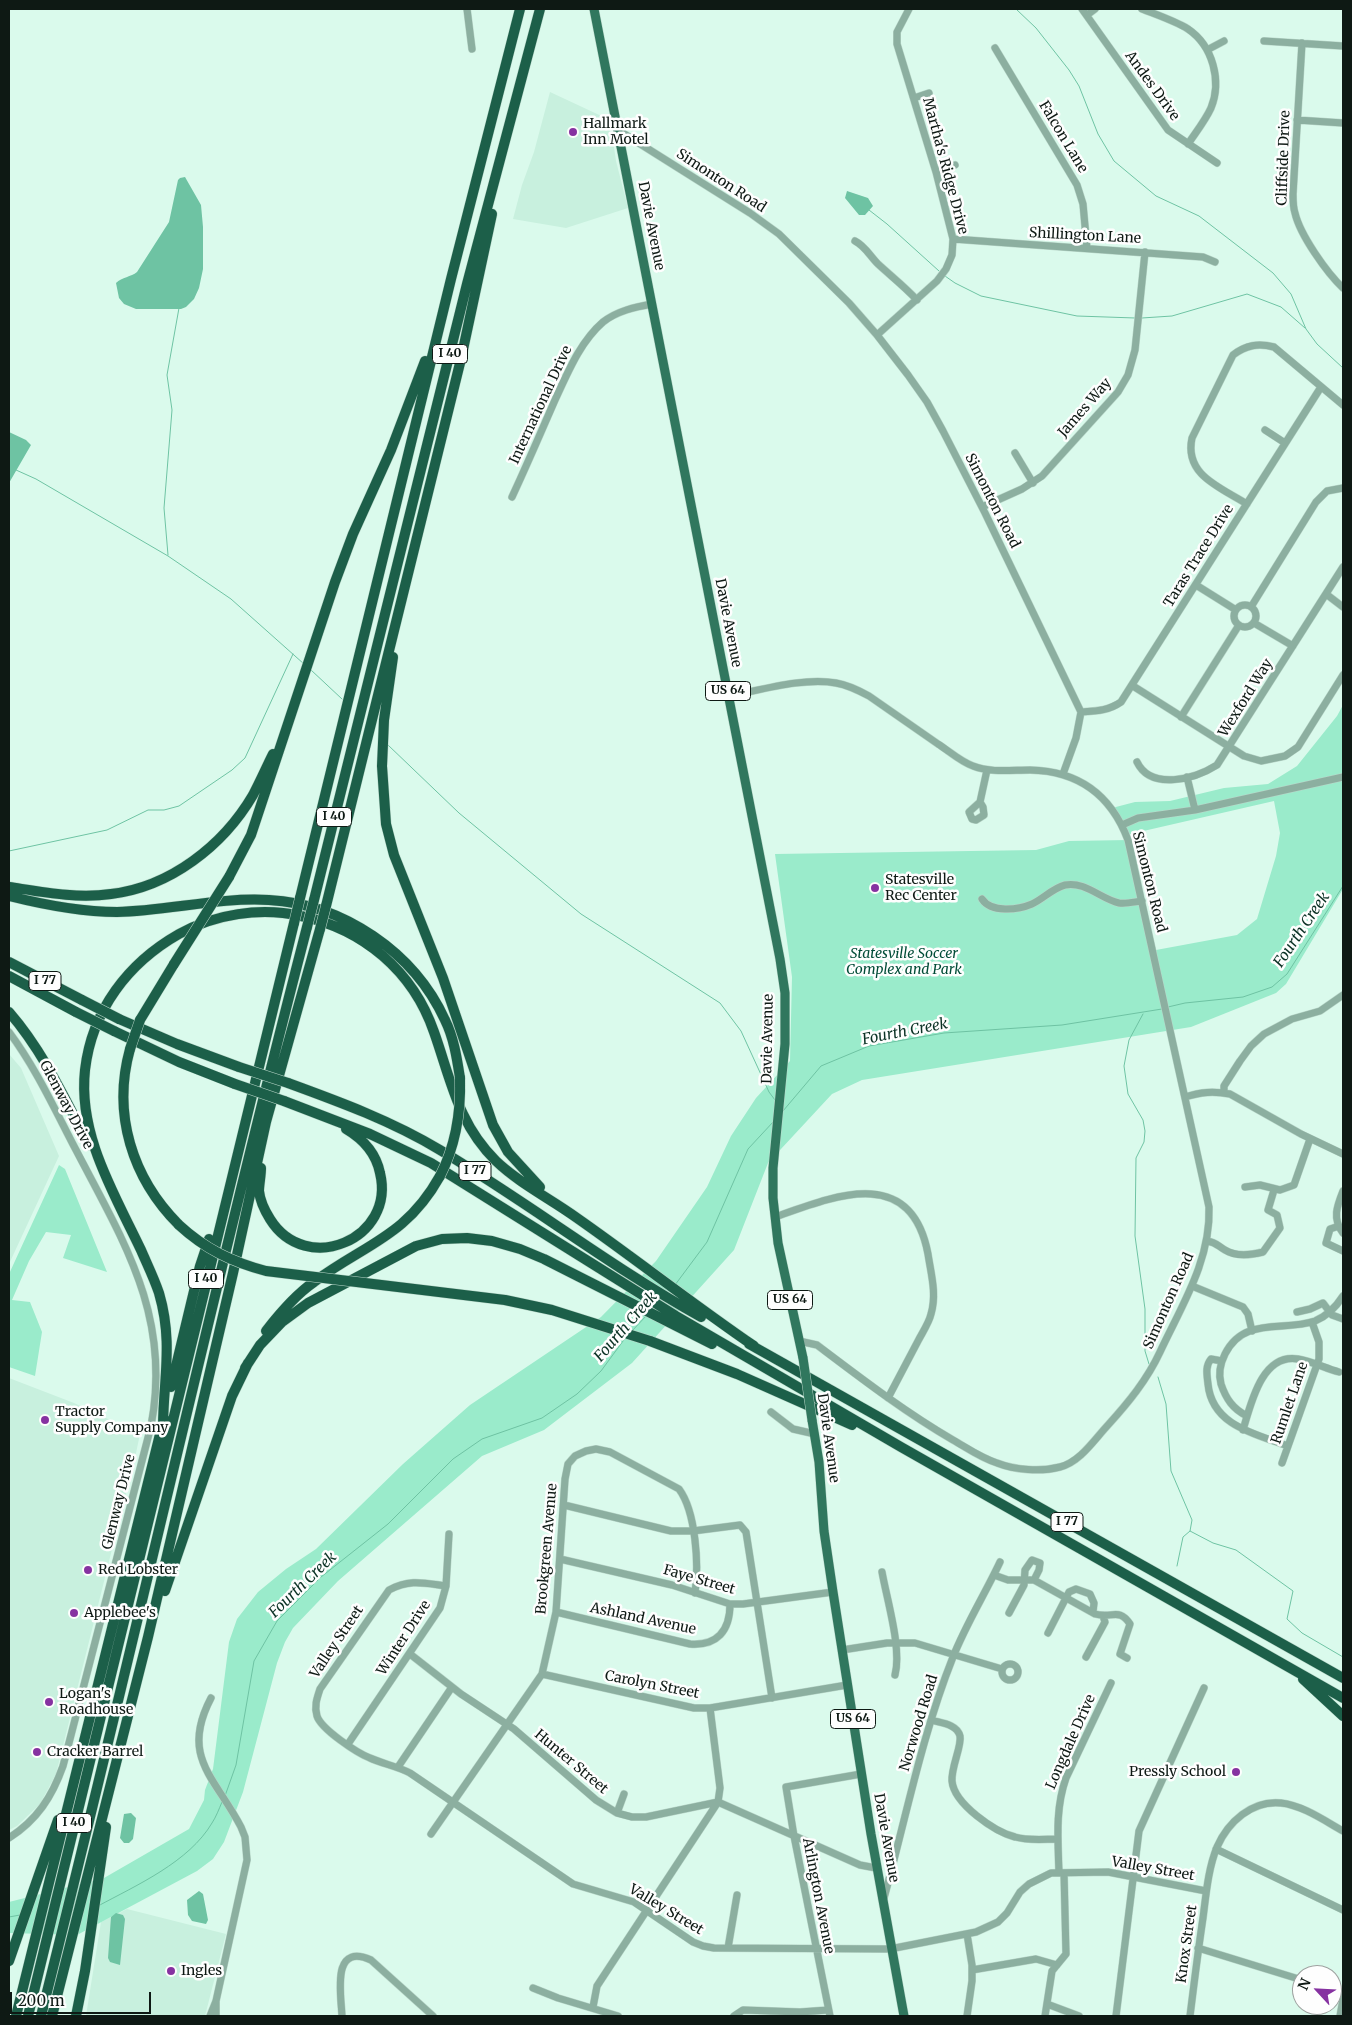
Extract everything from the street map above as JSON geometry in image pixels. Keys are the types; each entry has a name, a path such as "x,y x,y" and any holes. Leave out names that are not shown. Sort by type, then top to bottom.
{"highway":[{"name":"I 40","path":"28,2016 47,1936 53,1890 294,923 451,279 520,9"},
{"name":"I 40","path":"41,2016 250,1147 314,900 467,284 540,9"},
{"path":"52,2016 148,1637 233,1273 266,1122 326,906 461,359 525,65"},
{"path":"451,279 422,371 391,450 353,534 251,835 228,877 140,1020 130,1049 123,1082 124,1123 138,1167 156,1199 179,1225 216,1254 239,1263 266,1271 505,1300 559,1312 650,1341 737,1374 900,1446"},
{"path":"424,507 394,645 384,720 382,766 385,816 394,856 446,986 486,1109 500,1140 516,1163 548,1195 659,1278 687,1305"},
{"path":"9,887 67,895 112,894 136,889 169,876 197,858 218,841 235,821 252,796 291,715"},
{"path":"9,896 59,908 96,911 136,911 224,902 268,900 305,906 330,913 355,924 373,935 408,965 424,982 435,999 450,1030 460,1078 460,1109 456,1133 446,1164 418,1208 392,1233 331,1270 302,1291 260,1337 232,1396 195,1507 148,1637"},
{"path":"163,1424 168,1354 162,1305 153,1277 103,1172 92,1142 85,1099 85,1073 88,1053 96,1025 117,986 138,964 159,947 182,933 201,924 224,917 251,912 269,912 306,917 338,927 363,941 389,961 410,985 427,1014 456,1102 479,1142 504,1168 575,1216"},
{"name":"I 77","path":"9,962 119,1019 177,1044 376,1116 439,1149 648,1285 687,1305 754,1346 1343,1678"},
{"name":"I 77","path":"9,976 76,1012 180,1062 370,1134 431,1163 640,1292 673,1319 797,1387 1343,1698"},
{"path":"9,1012 49,1070 117,1199"},
{"path":"266,1122 260,1191 264,1210 274,1226 286,1238 302,1245 321,1248 336,1246 352,1240 370,1225 380,1207 383,1184 378,1162 368,1146 354,1133 328,1118"},
{"path":"16,2014 36,1936 53,1890 85,1736 163,1424 200,1266 234,1161"},
{"path":"245,1368 266,1339 282,1322 308,1303 416,1246 442,1239 467,1238 492,1241 520,1249 544,1259 629,1302 673,1319"},
{"path":"1296,1671 1343,1716"},
{"path":"9,1961 55,1832 85,1736"},
{"path":"76,2016 82,1988 116,1765"}],"main road":[{"name":"Davie Avenue","path":"594,9 778,951 784,993 785,1044 773,1168 773,1198 778,1243 799,1341 815,1434 832,1592 876,1868 904,2016"}],"street":[{"path":"467,9 472,50"},
{"name":"Martha's Ridge Drive","path":"877,335 937,281 946,269 952,255 953,240 936,172 897,44 897,32 900,23 909,9"},
{"path":"1084,12 1095,9"},
{"path":"1142,9 1188,29 1207,50 1212,60 1215,76 1211,108 1188,144"},
{"name":"Andes Drive","path":"1084,12 1155,115 1168,130 1216,163"},
{"path":"1207,50 1224,41"},
{"path":"1264,41 1343,46"},
{"name":"Cliffside Drive","path":"1302,44 1293,194 1295,214 1302,231 1324,267 1343,288"},
{"name":"Falcon Lane","path":"995,48 1077,185 1084,204 1087,248"},
{"path":"914,98 929,93"},
{"path":"1298,120 1343,123"},
{"name":"Simonton Road","path":"618,130 750,214 778,234 849,304 877,335 927,402 982,507 1080,712"},
{"path":"936,172 955,165"},
{"name":"Shillington Lane","path":"953,240 1203,256 1215,262"},
{"path":"855,241 863,245 878,264 902,284 917,300"},
{"name":"James Way","path":"982,507 1033,483 1118,392 1128,375 1136,344 1145,252"},
{"name":"International Drive","path":"512,497 575,358 588,339 603,322 618,313 652,304"},
{"path":"1247,504 1205,478 1191,460 1192,438 1233,355 1242,348 1264,344 1274,347 1343,405"},
{"name":"Taras Trace Drive","path":"1080,712 1112,708 1122,702 1321,387"},
{"path":"1264,430 1285,444"},
{"path":"1015,453 1033,483"},
{"path":"1251,607 1316,502 1327,491 1343,488"},
{"name":"Wexford Way","path":"1137,762 1141,770 1164,780 1187,777 1209,771 1217,765 1343,567"},
{"path":"1196,585 1236,610"},
{"path":"1326,594 1343,607"},
{"path":"1242,606 1251,607 1256,616 1254,623 1248,627 1239,625 1234,618 1236,610 1242,606"},
{"path":"1254,623 1293,646"},
{"path":"1181,717 1239,625"},
{"path":"1133,686 1244,756 1260,761 1285,756 1298,747 1343,675"},
{"path":"729,696 820,681 852,687 869,696 971,766 987,770 980,802"},
{"path":"1063,774 1076,738 1080,712"},
{"name":"Simonton Road","path":"799,1341 817,1345 920,1421 995,1463 1022,1469 1061,1467 1081,1455 1126,1406 1142,1385 1155,1363 1200,1267 1207,1241 1209,1207 1142,901 1128,840 1122,825 1112,808 1099,795 1085,784 1063,774 1032,770 987,770"},
{"path":"1187,777 1195,810"},
{"path":"1122,825 1138,818 1173,815 1343,777"},
{"path":"982,899 985,904 995,908 1020,907 1032,904 1060,886 1068,884 1082,887 1120,903 1142,901"},
{"path":"1224,1093 1224,1086 1240,1061 1251,1046 1264,1034 1292,1019 1320,1011 1343,995"},
{"name":"Glenway Drive","path":"9,1032 32,1066 135,1266 153,1328 156,1352 156,1397 151,1426 63,1766 52,1794 41,1810 22,1830 9,1838"},
{"path":"1185,1097 1202,1092 1224,1093 1244,1101 1310,1139 1343,1154"},
{"path":"1245,1187 1260,1184 1274,1190 1284,1190 1294,1185 1310,1139"},
{"path":"1207,1241 1216,1242 1226,1251 1232,1253 1244,1255 1262,1252 1280,1228 1277,1215 1268,1210 1274,1190"},
{"path":"1343,1191 1336,1214 1338,1226 1343,1233"},
{"path":"775,1217 832,1197 862,1194 886,1196 898,1202 912,1214 920,1229 926,1248 934,1298 931,1315 888,1398"},
{"path":"1338,1226 1330,1229 1326,1243 1343,1250"},
{"path":"1192,1286 1243,1307 1248,1314 1252,1330"},
{"path":"1247,1416 1233,1407 1224,1393 1220,1376 1222,1361 1234,1340 1252,1330 1312,1322 1330,1312 1343,1296"},
{"path":"1297,1312 1310,1309 1322,1303 1335,1317 1343,1319"},
{"name":"Rumlet Lane","path":"1282,1463 1317,1366 1319,1342 1312,1322"},
{"path":"1222,1361 1211,1358 1207,1363 1208,1390 1214,1405 1224,1418 1243,1430 1288,1446"},
{"path":"1243,1430 1265,1373 1272,1365 1282,1360 1296,1359 1339,1372"},
{"path":"770,1412 793,1429 815,1434"},
{"name":"Brookgreen Avenue","path":"431,1834 542,1674 556,1612 568,1464 575,1456 586,1451 602,1450 679,1489 686,1498 693,1531 698,1568 695,1593"},
{"path":"564,1505 671,1531 693,1531 740,1526 746,1532 772,1698"},
{"name":"Winter Drive","path":"348,1744 440,1608 446,1586 449,1534"},
{"name":"Faye Street","path":"560,1559 663,1583 730,1604 832,1592"},
{"path":"1009,1613 1024,1585 1025,1570 1032,1560 1040,1563 1034,1580"},
{"name":"Norwood Road","path":"882,1898 884,1898 918,1763 954,1655 1000,1562"},
{"path":"882,1572 898,1664 895,1675"},
{"path":"994,1575 1008,1580 1034,1580 1092,1612 1103,1616 1116,1613 1122,1614 1130,1624 1120,1654 1126,1658"},
{"name":"Valley Street","path":"446,1586 414,1582 401,1584 388,1590 320,1689 316,1703 317,1715 324,1728 371,1759 398,1767 573,1884 634,1902 693,1942 703,1946 728,1948 890,1949 987,1928 998,1922 1020,1892 1029,1884 1039,1877 1051,1873 1108,1872 1206,1891"},
{"path":"1048,1633 1069,1592 1076,1589 1090,1594 1094,1603 1092,1612"},
{"name":"Ashland Avenue","path":"556,1612 701,1645 716,1639 726,1627 730,1604"},
{"path":"1086,1657 1104,1622 1103,1616"},
{"path":"842,1650 895,1642 915,1644 1002,1670"},
{"name":"Hunter Street","path":"410,1654 452,1687 506,1724 596,1800 618,1813 646,1818 718,1802"},
{"name":"Carolyn Street","path":"542,1674 678,1706 694,1708 710,1708 847,1685"},
{"name":"Longdale Drive","path":"1046,2016 1050,1978 1066,1954 1057,1811 1066,1778 1111,1683"},
{"path":"398,1767 452,1687"},
{"path":"1116,2016 1139,1831 1204,1688"},
{"path":"210,2016 216,2001 247,1860 245,1837 232,1810 204,1765 198,1747 202,1715 211,1698"},
{"path":"592,2007 597,1986 718,1802 720,1788 710,1708"},
{"path":"932,1720 952,1726 960,1735 952,1768 952,1784 968,1809 1008,1835 1025,1840 1058,1839"},
{"name":"Arlington Avenue","path":"736,2016 744,2010 800,2014 829,2013 786,1786 861,1774"},
{"path":"618,1813 624,1794"},
{"path":"718,1802 860,1865 876,1868"},
{"name":"Knox Street","path":"1190,2016 1206,1891 1216,1849 1234,1821 1244,1812 1268,1803 1281,1803 1294,1805 1343,1831"},
{"path":"1216,1849 1343,1910"},
{"path":"728,1948 736,1895"},
{"path":"966,1934 972,1970 967,2016"},
{"path":"1198,1948 1292,1977"},
{"path":"342,2016 341,1967 351,1957 361,1956 371,1960 433,2016"},
{"path":"972,1970 1036,1959 1057,1965"},
{"path":"533,1988 558,1998 618,2016"},
{"path":"1340,2016 1343,1999"},
{"path":"216,2001 216,2016"},
{"path":"1047,2004 1079,2016"}],"shaded area":[{"path":"550,92 610,120 616,161 628,208 566,228 513,219"},
{"path":"185,177 201,205 203,227 203,269 199,288 194,299 181,309 136,309 124,304 119,298 116,283 137,272 169,222 178,180"},
{"path":"847,191 868,198 873,206 865,215 859,215 845,198"},
{"path":"9,432 26,440 31,445 9,483"},
{"path":"9,1054 21,1068 59,1156 9,1264"},
{"path":"9,1378 74,1403 140,1434 56,1774 40,1804 17,1826 9,1830"},
{"path":"131,1813 136,1818 133,1839 129,1843 124,1843 120,1838 124,1814"},
{"path":"199,1891 203,1894 208,1920 206,1924 192,1921 188,1915 187,1900"},
{"path":"127,1909 226,1934 205,2016 86,2016 101,1922"},
{"path":"116,1913 123,1915 125,1919 120,1965 110,1962 108,1958 111,1917"}],"green space":[{"name":"Statesville Soccer Complex and Park","path":"1343,705 1343,889 1286,984 1276,993 1191,1027 862,1080 832,1094 768,1163 734,1250 632,1363 544,1430 482,1456 338,1581 293,1628 277,1663 243,1792 224,1842 213,1859 197,1871 77,1935 9,1933 9,1902 104,1878 189,1829 204,1800 205,1790 213,1769 229,1642 237,1619 258,1592 286,1569 316,1549 403,1464 470,1405 601,1317 656,1261 707,1187 731,1136 756,1098 790,1061 792,977 775,854 1036,850 1069,841 1128,840 1156,950 1237,935 1257,919 1276,856 1280,833 1274,801 1126,835 1112,808 1135,802 1170,801 1224,788 1268,784 1297,766 1337,716"},
{"path":"59,1165 65,1169 107,1272 63,1258 71,1235 46,1232 29,1261 12,1300 30,1302 42,1332 35,1376 9,1367 9,1274"}],"waterway":[{"path":"1016,9 1036,28 1069,70 1079,86 1098,134 1114,161 1156,196 1199,216 1273,273 1291,294 1306,329 1317,344 1343,368"},
{"path":"869,210 939,271"},
{"path":"945,276 981,296 1077,316 1135,318"},
{"path":"1142,318 1172,316 1247,294 1281,307 1305,328"},
{"path":"168,555 164,508 172,410 167,375 179,308"},
{"path":"16,470 36,479 168,556 231,599 304,664"},
{"path":"9,851 107,830 148,810 164,810 179,806 232,770 245,758 293,654"},
{"path":"311,670 342,699"},
{"path":"388,745 459,813 581,914 720,1003 741,1031 769,1092 775,1100"},
{"name":"Fourth Creek","path":"1168,1007 1185,1003 1243,997 1272,987 1287,974 1343,886"},
{"name":"Fourth Creek","path":"783,1111 821,1066 869,1046 944,1033 1062,1025 1162,1009"},
{"path":"1143,1014 1129,1040 1124,1066 1128,1094 1143,1120 1145,1131 1144,1142 1136,1158 1135,1236 1145,1309 1145,1351 1149,1364"},
{"name":"Fourth Creek","path":"675,1285 707,1242 748,1149 774,1121"},
{"name":"Fourth Creek","path":"632,1331 647,1315"},
{"name":"Fourth Creek","path":"225,1796 236,1765 254,1661 277,1621 321,1577 388,1524 453,1459 482,1439 542,1418 577,1394 601,1371 626,1337"},
{"path":"1158,1377 1166,1404 1171,1471 1192,1520 1190,1531 1213,1543 1236,1550 1293,1591 1287,1619 1302,1633 1343,1657"},
{"path":"1177,1566 1183,1537 1190,1531"},
{"name":"Fourth Creek","path":"98,1906 145,1881 176,1861 202,1837 212,1823 222,1802"},
{"name":"Fourth Creek","path":"9,1917 20,1915"}],"place":[{"name":"Hallmark Inn Motel","path":"573,132"},
{"name":"Statesville Rec Center","path":"875,888"},
{"name":"Tractor Supply Company","path":"45,1420"},
{"name":"Red Lobster","path":"88,1570"},
{"name":"Applebee's","path":"74,1613"},
{"name":"Logan's Roadhouse","path":"49,1702"},
{"name":"Cracker Barrel","path":"37,1752"},
{"name":"Pressly School","path":"1236,1772"},
{"name":"Ingles","path":"171,1971"}]}
